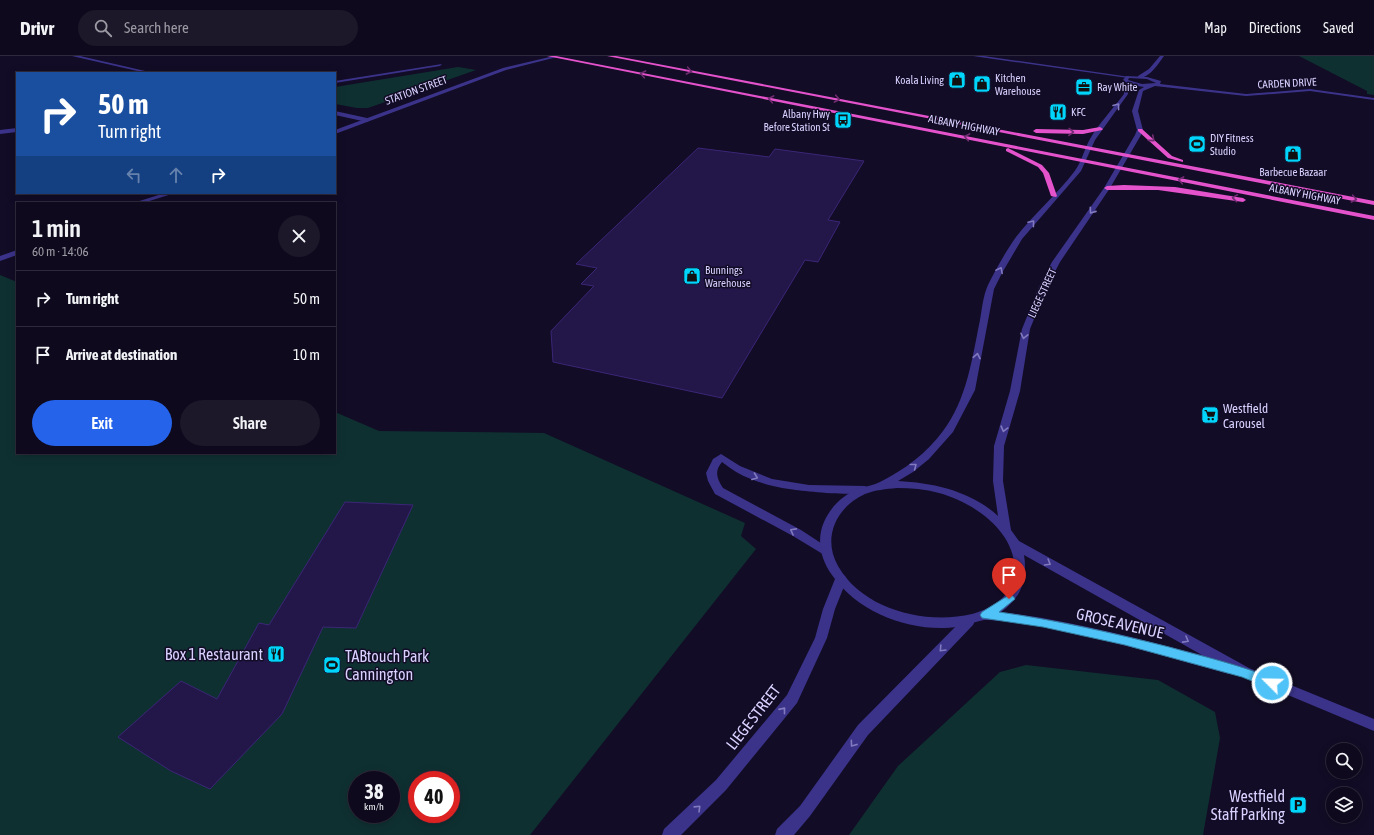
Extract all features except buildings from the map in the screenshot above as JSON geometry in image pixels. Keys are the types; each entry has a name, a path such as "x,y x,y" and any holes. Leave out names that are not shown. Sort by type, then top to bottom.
{"highway":[{"name":"ALBANY HIGHWAY","path":"609,56 1206,169 1374,203"},
{"name":"ALBANY HIGHWAY","path":"552,57 1374,218"},
{"path":"992,128 1083,132 1100,129"},
{"path":"1140,130 1170,157 1206,169"},
{"path":"990,142 1040,166 1046,173 1054,196"},
{"path":"1107,188 1121,186 1149,187 1329,210"}],"street":[{"path":"74,56 147,72"},
{"path":"975,56 1098,74 1128,81 1155,83"},
{"path":"1128,81 1140,77 1151,70 1162,56"},
{"name":"STATION STREET","path":"336,132 505,69 552,57"},
{"name":"STATION STREET","path":"505,69 526,58"},
{"path":"336,82 440,65"},
{"path":"1151,70 1151,76 1155,83"},
{"path":"1140,77 1155,83"},
{"path":"880,486 915,465 925,457 948,432 970,390 990,290 1019,238 1054,196 1079,170 1089,147 1100,129 1126,94 1128,81"},
{"path":"1140,130 1135,111 1141,90 1155,83"},
{"name":"CARDEN DRIVE","path":"1155,83 1246,95 1310,90 1374,99"},
{"path":"336,113 367,120"},
{"path":"0,132 16,130"},
{"name":"LIEGE STREET","path":"1006,531 998,481 1000,446 1015,391 1026,329 1043,287 1056,262 1107,188 1140,130"},
{"path":"140,202 169,194"},
{"path":"156,202 171,194"},
{"path":"0,259 16,252"},
{"path":"826,552 797,533 719,491 710,472 712,466 721,457 740,471 764,480 829,490 865,490"},
{"path":"914,485 950,492 982,508 1006,531 1014,544 1020,564 1018,584 1009,599 986,615 969,621 928,623 908,619 888,612 869,603 853,591 841,579 826,552 826,532 832,514 846,500 865,490 880,486 914,485"},
{"name":"GROSE AVENUE","path":"1014,544 1069,576 1244,672 1374,725"},
{"name":"LIEGE STREET","path":"670,835 721,785 792,699 822,638 829,609 841,579"},
{"name":"GROSE AVENUE","path":"986,615 1043,622 1125,640 1244,672"},
{"path":"783,835 805,811 863,730 969,621"}],"green space":[{"path":"1299,56 1374,56 1374,95 1367,94 1367,91"},
{"path":"458,67 476,70 368,108 357,108 336,104 336,87"},
{"name":"TABtouch Park Cannington","path":"0,275 16,282 16,454 336,454 336,412 379,431 544,433 745,523 741,536 756,549 530,835 0,835"},
{"path":"1026,665 1158,680 1215,712 1220,738 1203,835 849,835 898,766 1000,672"}],"place":[{"name":"Koala Living","path":"957,80"},
{"name":"Kitchen Warehouse","path":"982,84"},
{"name":"Ray White","path":"1084,87"},
{"name":"KFC","path":"1058,112"},
{"name":"Albany Hwy Before Station St","path":"843,120"},
{"name":"DIY Fitness Studio","path":"1197,144"},
{"name":"Barbecue Bazaar","path":"1293,154"},
{"name":"Bunnings Warehouse","path":"692,276"},
{"name":"Westfield Carousel","path":"1210,415"},
{"name":"Box 1 Restaurant","path":"276,654"},
{"name":"TABtouch Park Cannington","path":"332,665"},
{"name":"Westfield Staff Parking","path":"1298,805"}],"route":[{"path":"1009,599 986,615 1043,622 1125,640 1244,672 1272,683"}]}
